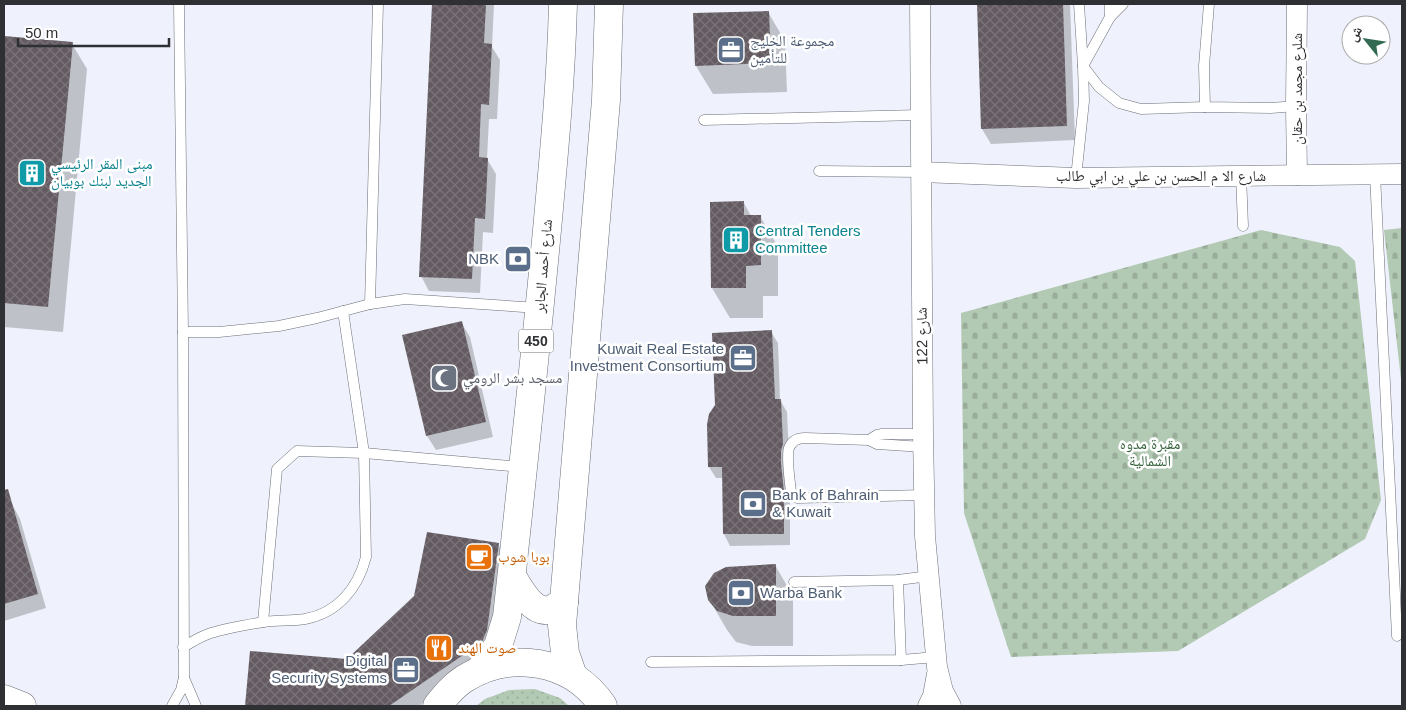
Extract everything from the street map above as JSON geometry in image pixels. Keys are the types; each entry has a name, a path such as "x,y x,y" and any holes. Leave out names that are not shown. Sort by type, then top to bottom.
{"main road":[{"name":"شارع أحمد الجابر","path":"480,670 498,646 508,617 559,103 563,4"},
{"path":"573,676 566,653 562,625 606,100 608,4"},
{"path":"512,576 525,598 538,608 549,610 564,602"},
{"name":"450","path":"437,706 462,680 480,670 498,664 518,662 537,663 573,676 587,687 603,706"},
{"path":"4,699 22,706"}],"street":[{"name":"شارع 122","path":"920,4 920,172 925,536 937,662 943,691 950,706"},
{"name":"شلرع مجمد بن حقان","path":"1297,4 1297,175"},
{"name":"شارع الا م الحسن بن علي بن ابي طالب","path":"920,172 1076,178 1402,174"},
{"name":"شارع 122","path":"928,706 933,696 936,682 937,662"}],"lane":[{"path":"179,4 183,332 183,647 184,677 188,691 196,706"},
{"path":"370,304 378,4"},
{"path":"1076,178 1084,101 1079,4"},
{"path":"1110,4 1110,18"},
{"path":"1083,66 1110,18 1123,4"},
{"path":"1205,107 1204,66 1209,4"},
{"path":"1083,66 1100,87 1119,103 1141,109 1205,107 1271,108 1296,106"},
{"path":"704,120 920,115"},
{"path":"819,171 920,172"},
{"path":"1375,174 1397,636"},
{"path":"1241,176 1243,226"},
{"path":"183,332 219,332 279,326 370,304 405,299 540,308"},
{"path":"183,647 209,633 263,622 306,618 330,610 350,592 363,570 366,557 364,453 343,311"},
{"path":"923,440 882,434 869,440 799,438 789,448 788,455 791,492 798,498 924,495"},
{"path":"263,622 277,469 298,452 364,453 523,467"},
{"path":"794,582 898,580 929,576"},
{"path":"898,580 901,660"},
{"path":"651,662 901,660 937,662"},
{"path":"172,706 181,690 184,677"}],"green space":[{"path":"1402,228 1402,388 1384,230"},
{"name":"مقبرة مدوه الشمالية","path":"1261,230 1340,247 1355,261 1381,500 1365,539 1178,651 1011,657 964,513 961,313"},
{"path":"535,689 560,698 569,706 476,706 485,699 509,690"}],"building":[{"path":"432,4 486,4 484,43 492,44 489,105 481,104 479,157 488,158 485,219 475,218 472,279 419,277"},
{"path":"977,4 1063,4 1067,126 981,129"},
{"path":"769,11 771,63 695,66 693,13"},
{"name":"مبنى المقر الرئيسي الجديد لبنك بوبيان","path":"4,36 73,42 48,307 4,303"},
{"name":"Central Tenders Committee","path":"744,201 744,215 761,215 761,265 746,266 746,288 711,288 710,202"},
{"name":"مسجد بشر الرومي","path":"462,321 486,422 426,436 402,335"},
{"path":"772,330 775,399 781,399 784,534 723,534 722,467 708,467 707,424 709,414 715,405 712,333"},
{"path":"8,489 38,594 4,604 4,490"},
{"path":"427,532 499,543 487,630 482,642 389,706 245,706 250,651 347,659 414,596"},
{"name":"Warba Bank","path":"776,564 776,616 733,616 717,611 708,600 705,586 714,573 726,567"}],"place":[{"name":"مجموعة الخليج للتأمين","path":"731,50"},
{"name":"مبنى المقر الرئيسي الجديد لبنك بوبيان","path":"32,173"},
{"name":"Central Tenders Committee","path":"736,240"},
{"name":"NBK","path":"518,259"},
{"name":"Kuwait Real Estate Investment Consortium","path":"743,358"},
{"name":"مسجد بشر الرومي","path":"444,378"},
{"name":"Bank of Bahrain & Kuwait","path":"753,504"},
{"name":"بوبا شوب","path":"479,557"},
{"name":"Warba Bank","path":"741,593"},
{"name":"صوت الهند","path":"439,648"},
{"name":"Digital Security Systems","path":"406,670"}]}
